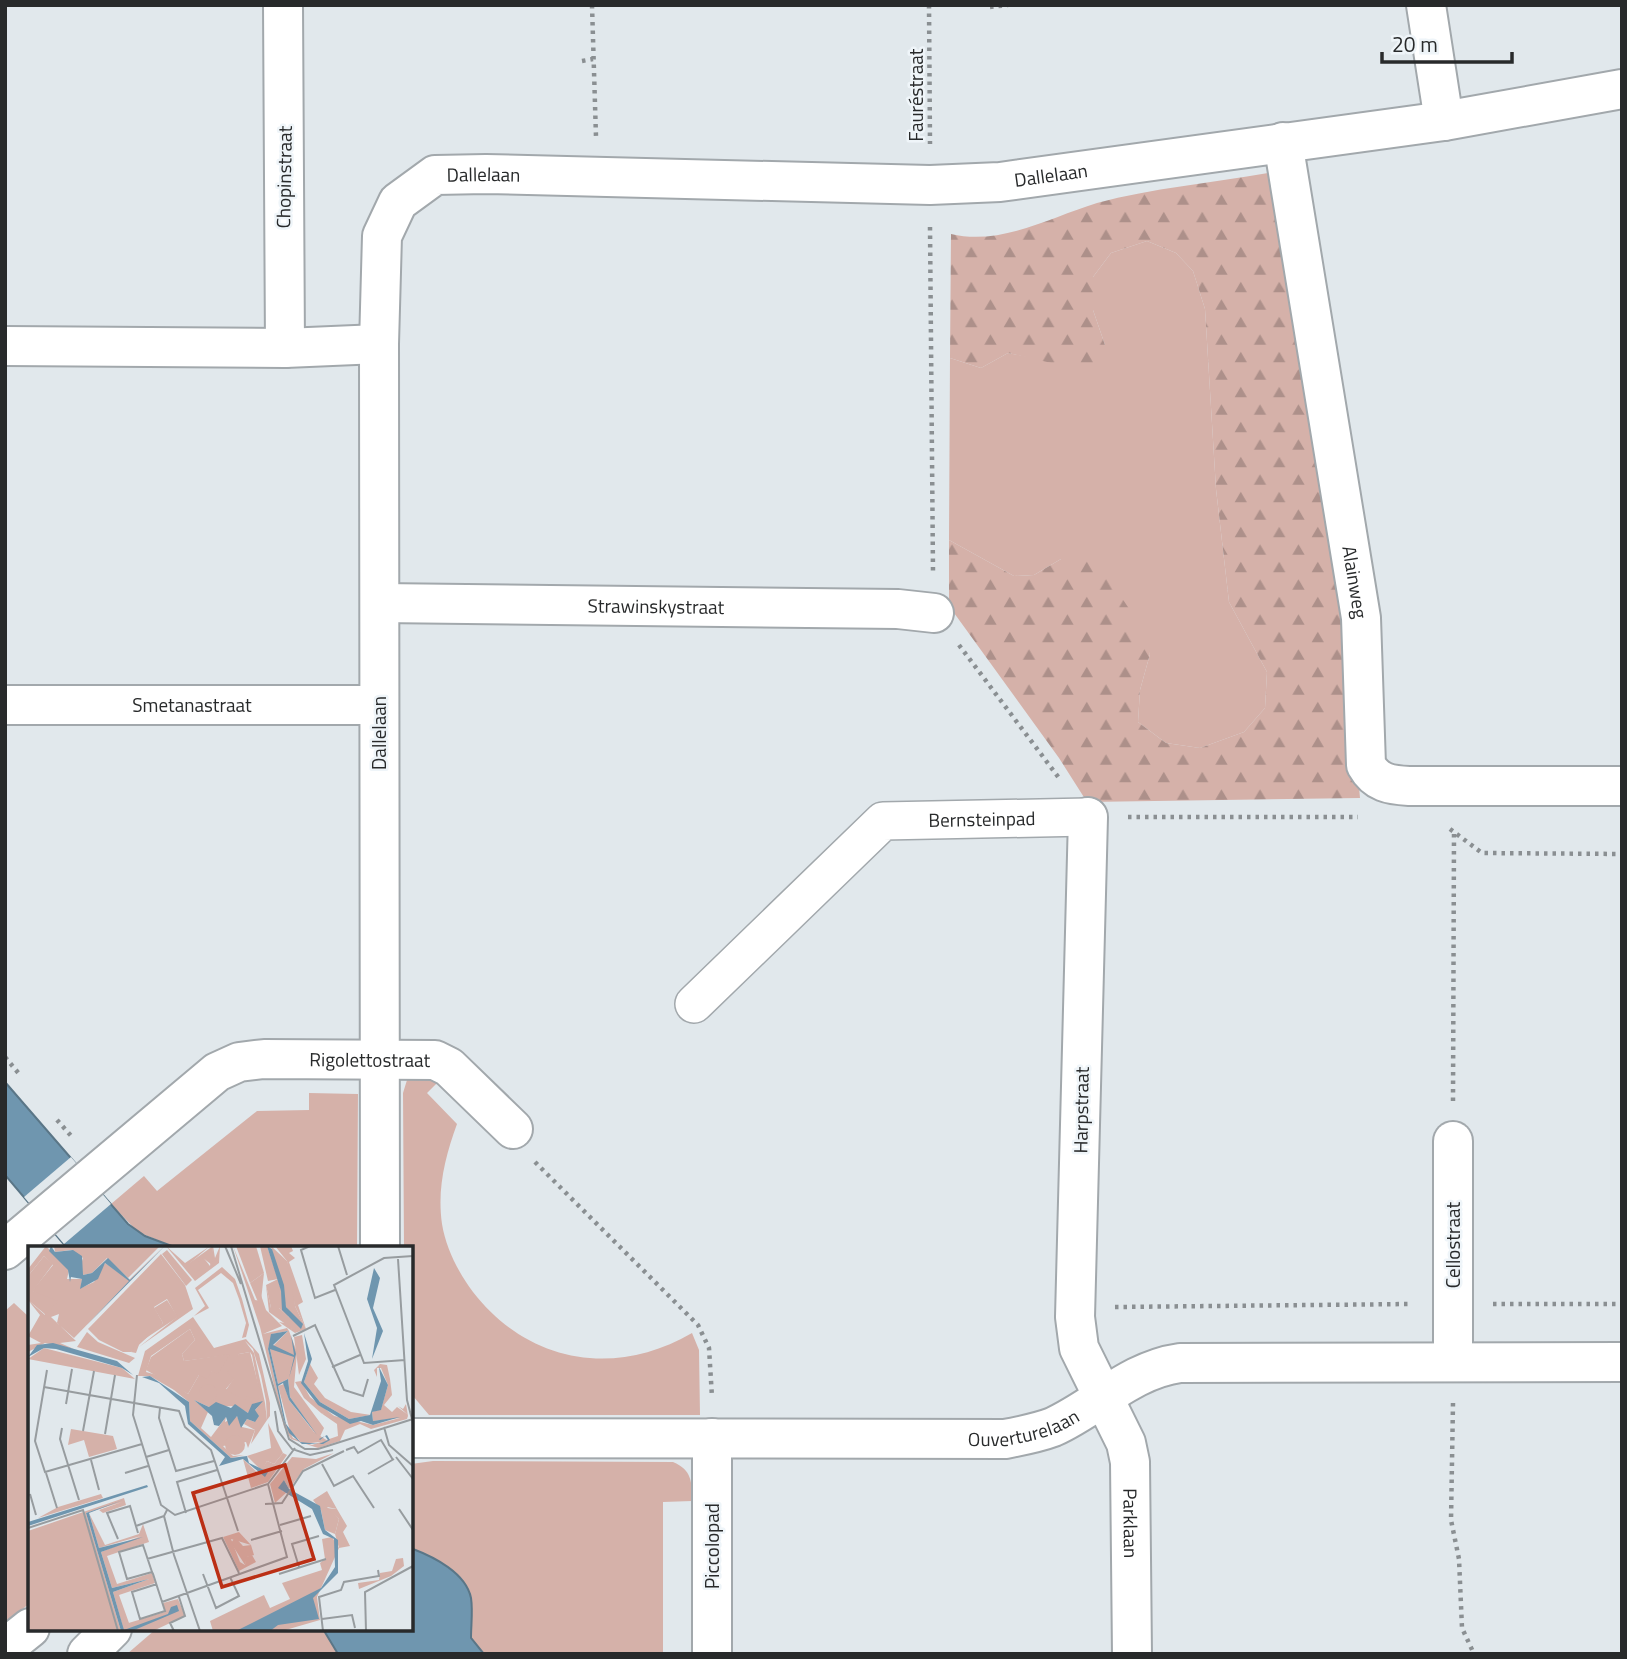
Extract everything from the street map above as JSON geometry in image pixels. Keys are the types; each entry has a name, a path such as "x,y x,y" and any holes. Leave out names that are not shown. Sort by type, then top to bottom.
{"street":[{"name":"Chopinstraat","path":"283,5 285,348"},
{"path":"1426,5 1444,121"},
{"name":"Dallelaan","path":"380,1246 382,1059 379,344 382,236 398,202 435,175 930,185 1000,182 1444,121 1622,89"},
{"name":"Alainweg","path":"1283,142 1361,618 1366,765 1371,774 1388,784 1409,786 1622,786"},
{"path":"5,346 285,348 379,344"},
{"name":"Strawinskystraat","path":"380,603 898,609 934,612"},
{"name":"Smetanastraat","path":"5,705 379,705"},
{"name":"Bernsteinpad","path":"694,1004 883,821 1088,817"},
{"name":"Harpstraat","path":"1088,817 1076,1307 1079,1348 1102,1396"},
{"name":"Rigolettostraat","path":"19,1238 228,1066 264,1059 435,1060 449,1067 513,1129"},
{"name":"Cellostraat","path":"1453,1141 1453,1362"},
{"name":"Ouverturelaan","path":"413,1438 1005,1439 1054,1426 1102,1396 1159,1366 1180,1363 1622,1362"},
{"name":"Parklaan","path":"1102,1396 1126,1443 1130,1462 1132,1654"},
{"name":"Piccolopad","path":"712,1438 712,1654"},
{"path":"5,1648 28,1630"},
{"path":"87,1654 110,1631"}],"path":[{"path":"592,5 597,177"},
{"name":"Fauréstraat","path":"929,5 934,612"},
{"path":"990,7 1008,5"},
{"path":"582,61 593,60"},
{"path":"934,612 1088,817 1360,817"},
{"path":"1444,825 1482,853 1622,854"},
{"path":"1453,1141 1454,832"},
{"path":"5,1058 20,1075"},
{"path":"513,1129 526,1153 690,1316 706,1336 712,1373 712,1438"},
{"path":"1076,1307 1622,1304"},
{"path":"1453,1362 1451,1520 1459,1559 1462,1628 1474,1654"}],"green space":[{"path":"1268,173 1303,354 1346,632 1360,798 1087,802 1059,758 949,606 949,540 1014,576 1034,575 1061,559 1087,559 1103,570 1134,616 1150,654 1140,690 1138,722 1166,743 1200,748 1244,732 1265,708 1267,672 1229,602 1216,489 1205,309 1193,271 1176,253 1147,241 1111,253 1093,277 1093,310 1105,345 1096,366 1073,368 1008,353 981,368 950,358 951,234 970,237 1007,233 1118,198"},
{"path":"1147,241 1176,253 1193,271 1205,309 1216,489 1229,602 1267,672 1265,708 1244,732 1200,748 1166,743 1138,722 1140,690 1150,654 1086,559 1061,559 1034,575 1014,576 949,540 950,358 981,368 1008,353 1040,359 1105,345 1093,310 1093,277 1111,253"},
{"path":"419,1074 440,1080 427,1093 457,1124 443,1173 442,1224 450,1251 473,1292 495,1316 520,1335 546,1348 574,1356 603,1359 633,1356 663,1347 692,1333 699,1350 700,1415 429,1415 413,1396 413,1246 404,1246 403,1093 407,1080"},
{"path":"309,1093 358,1094 357,1246 172,1246 138,1232 111,1204 144,1176 157,1191 257,1111 309,1110"},
{"path":"14,1303 28,1316 28,1605 5,1623 5,1311"},
{"path":"433,1461 673,1462 679,1465 691,1482 692,1501 663,1502 663,1654 484,1654 471,1638 471,1599 413,1552 413,1464"},
{"path":"154,1631 324,1631 338,1654 127,1654"}],"water":[{"path":"5,1082 128,1224 145,1236 172,1246 65,1246 5,1175"},
{"path":"413,1549 439,1561 463,1581 471,1598 471,1638 484,1654 338,1654 324,1631 413,1631"}],"pier":[{"path":"71,1157 111,1204 64,1244 24,1197"}]}
